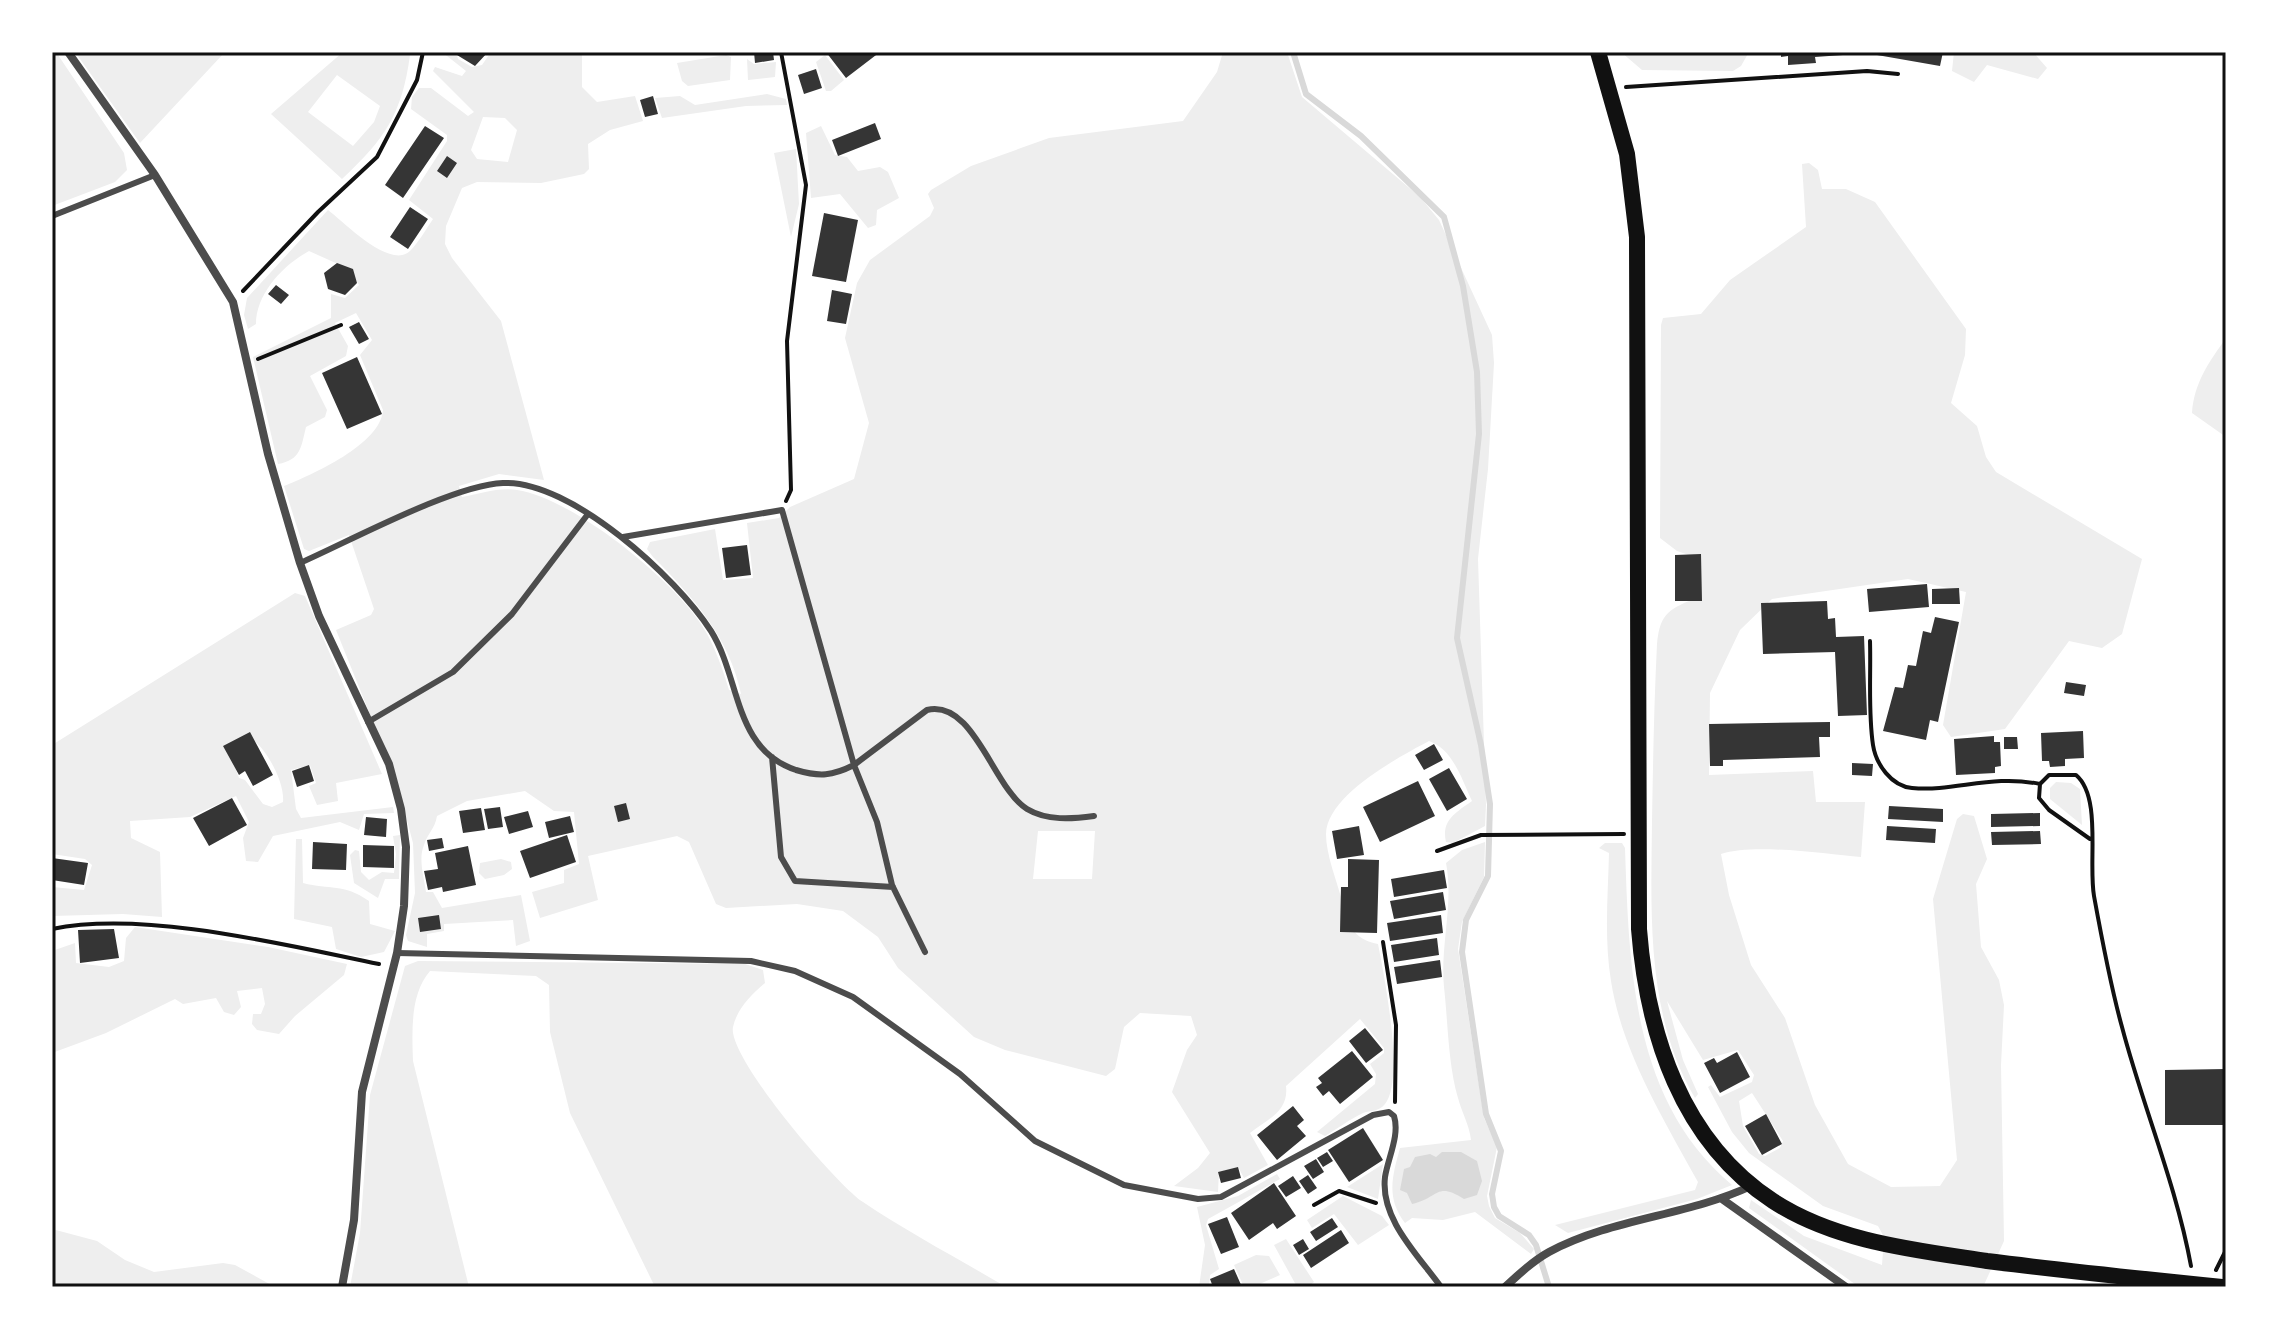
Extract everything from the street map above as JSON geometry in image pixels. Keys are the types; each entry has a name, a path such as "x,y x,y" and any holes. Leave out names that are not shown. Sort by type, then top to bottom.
{"main road":[{"path":"1598,52 1611,89 1633,197 1640,281 1638,834 1642,968 1659,1046 1675,1088 1698,1123 1752,1185 1775,1202 1808,1219 1860,1238 1927,1253 2222,1287"}],"street":[{"path":"68,52 155,175 233,302 268,454 300,563 319,616 389,764 401,809 406,877 397,953 362,1092 354,1220 342,1287"},
{"path":"1505,1287 1550,1252 1602,1231 1722,1199 1752,1185"},
{"path":"1722,1199 1846,1287"}],"lane":[{"path":"52,216 155,175"},
{"path":"300,563 454,495 490,484 527,485 588,514 623,537 662,573 711,631 727,666 747,730 762,750 785,766 815,776 833,776 854,765 927,710 937,707 954,714 967,727 1015,800 1029,810 1048,818 1094,816"},
{"path":"623,537 782,510 854,765 877,822 893,887 925,952"},
{"path":"368,722 453,672 512,614 588,514"},
{"path":"772,757 781,857 795,881 893,887"},
{"path":"397,953 751,961 795,971 853,997 893,1023 1055,1154 1124,1185 1177,1197 1221,1197 1373,1115 1389,1112 1394,1116 1397,1127 1385,1179 1386,1207 1441,1287"}],"path":[{"path":"233,302 318,212 377,157 412,92 423,52"},
{"path":"781,52 806,185 787,341 791,490 782,510"},
{"path":"1611,89 1867,71 1898,74"},
{"path":"248,363 341,325"},
{"path":"1870,641 1873,748 1886,774 1895,783 1911,788 1997,780 2040,784"},
{"path":"2090,839 2049,810 2039,798 2040,784 2049,775 2076,775 2087,785 2093,892 2122,1028 2171,1186 2194,1284"},
{"path":"1437,851 1481,835 1638,834"},
{"path":"52,929 112,922 152,925 394,967"},
{"path":"1383,942 1396,1025 1394,1116"},
{"path":"1314,1205 1329,1194 1348,1192 1386,1207"}],"shaded area":[{"path":"52,52 56,52 124,153 127,170 115,182 52,206"},
{"path":"75,52 225,52 140,143"},
{"path":"343,52 410,55 402,94 389,124 370,151 342,179 271,114","holes":["337,75 380,106 374,122 353,146 308,112"]},
{"path":"442,52 456,52 458,59 472,67 482,65 491,52 582,52 582,87 597,102 635,96 643,121 610,130 588,144 589,169 584,174 541,183 477,182 462,188 446,226 445,244 452,258 501,321 544,480 499,474 459,486 462,497 496,490 517,490 540,496 594,526 673,590 706,632 729,690 741,694 728,654 708,619 647,549 650,542 715,529 723,580 753,578 747,523 779,518 790,507 854,479 869,423 845,338 857,283 870,260 930,216 934,208 928,194 931,190 971,166 1049,138 1183,121 1217,72 1223,52 1287,52 1302,97 1420,197 1439,220 1492,335 1494,363 1488,469 1478,559 1486,805 1485,826 1453,843 1446,842 1448,823 1472,801 1451,758 1429,741 1367,779 1338,805 1329,819 1326,834 1328,851 1346,917 1357,934 1378,944 1381,959 1393,1051 1391,1091 1383,1107 1358,1115 1325,1136 1317,1132 1375,1084 1376,1074 1370,1064 1384,1053 1384,1048 1360,1019 1286,1086 1281,1108 1250,1133 1268,1165 1244,1178 1238,1167 1219,1172 1218,1192 1174,1186 1198,1168 1210,1153 1172,1092 1187,1050 1197,1035 1191,1016 1140,1013 1124,1027 1115,1069 1106,1076 1005,1050 974,1037 898,968 878,937 843,911 797,904 726,908 716,904 689,842 677,836 588,856 598,900 540,918 532,892 564,883 564,870 579,864 574,812 554,811 525,791 467,801 437,816 422,850 421,862 426,892 433,892 442,908 521,895 530,941 516,946 513,920 444,924 444,931 427,934 427,947 408,941 406,935 415,893 413,843 396,779 336,630 371,615 374,609 349,535 309,551 304,549 284,486 343,457 371,435 379,423 383,410 360,355 372,340 356,313 335,323 348,346 346,356 310,376 327,410 325,417 306,427 296,456 278,464 253,357 331,318 331,294 345,298 359,285 349,269 309,251 281,272 266,291 256,324 248,329 244,315 247,298 328,210 379,250 401,255 410,251 433,219 409,200 447,141 447,135 411,109 412,97 419,88 431,88 468,116 474,112 433,71 435,67 462,76 466,71","holes":["483,117 505,118 517,130 508,162 477,159 471,150","1038,831 1095,831 1092,879 1033,879"]},
{"path":"1621,52 1749,52 1741,66 1733,71 1642,70"},
{"path":"1954,52 2033,52 2047,68 2038,79 1987,65 1974,82 1952,71"},
{"path":"726,55 731,57 730,80 688,86 682,81 677,63"},
{"path":"825,55 844,80 831,91 826,91 816,62"},
{"path":"747,59 754,64 776,62 775,77 748,80"},
{"path":"767,94 786,99 787,105 746,106 662,118 655,98 680,96 695,105"},
{"path":"821,126 835,155 847,157 858,171 880,167 888,172 899,198 877,210 876,225 868,228 840,194 811,198 806,133"},
{"path":"796,149 799,204 791,237 774,153"},
{"path":"1809,163 1818,170 1822,189 1846,189 1875,202 1966,329 1965,355 1951,403 1977,426 1986,457 1996,472 2142,559 2122,634 2102,648 2069,641 2005,729 1951,737 1943,725 1966,592 1908,579 1772,599 1740,630 1710,693 1709,775 1813,771 1816,802 1865,802 1861,857 1770,849 1721,854 1729,895 1751,965 1785,1018 1815,1105 1848,1164 1891,1187 1940,1186 1957,1160 1933,899 1957,819 1963,814 1974,816 1987,859 1976,884 1981,947 1999,980 2004,1005 2001,1065 2004,1241 1983,1287 1859,1287 1749,1208 1751,1200 1804,1236 1882,1265 1884,1237 1878,1226 1823,1206 1749,1153 1732,1132 1708,1087 1711,1085 1720,1097 1752,1082 1754,1075 1738,1050 1703,1060 1667,1001 1683,1060 1698,1094 1695,1098 1667,1033 1660,999 1651,893 1658,633 1668,613 1698,597 1698,558 1677,551 1660,538 1661,325 1663,318 1701,314 1730,280 1806,227 1802,164","holes":["1752,1093 1783,1141 1780,1148 1765,1156 1759,1154 1743,1126 1739,1101"]},
{"path":"2226,338 2226,437 2192,413 2199,382"},
{"path":"295,593 305,596 382,774 336,783 338,801 317,805 309,786 316,783 310,765 291,770 296,809 301,818 393,807 394,813 364,814 359,830 340,822 273,836 258,862 246,861 243,838 249,822 236,796 190,817 130,821 131,838 160,852 162,917 123,914 52,916 52,887 84,890 92,865 85,859 52,854 52,745","holes":["249,737 268,757 281,785 283,802 272,807 263,804 245,780 239,778 228,748"]},
{"path":"2056,782 2071,783 2080,789 2082,825 2050,799 2050,788"},
{"path":"400,835 399,879 385,879 378,898 354,883 350,855 355,850 359,851 361,872 369,880 382,872 394,873 396,854 393,836"},
{"path":"296,839 302,839 303,883 344,889 360,895 369,901 370,924 395,931 384,952 361,957 336,949 332,927 294,919"},
{"path":"1485,842 1484,877 1462,922 1458,949 1484,1118 1497,1147 1487,1196 1489,1206 1495,1218 1520,1233 1534,1249 1531,1254 1475,1212 1443,1220 1412,1218 1405,1223 1393,1196 1393,1178 1400,1148 1471,1140 1455,1085 1449,1043 1443,971 1448,894 1446,863 1462,850"},
{"path":"1605,843 1622,843 1625,848 1634,985 1642,1030 1655,1073 1674,1114 1699,1151 1732,1185 1697,1199 1568,1233 1555,1225 1695,1190 1698,1182 1658,1110 1624,1034 1611,981 1607,917 1609,853 1599,848"},
{"path":"501,859 511,862 512,869 504,875 485,879 479,873 480,863"},
{"path":"135,927 268,947 347,964 344,975 295,1016 279,1034 257,1030 252,1024 253,1014 261,1014 265,1004 262,988 237,991 241,1007 234,1015 224,1012 216,998 183,1004 175,999 106,1033 52,1053 52,951 75,943 76,963 109,967 124,961 126,938"},
{"path":"418,961 745,964 763,970 765,983 745,1003 733,1027 736,1042 764,1091 808,1147 849,1191 916,1235 1006,1287 655,1287 570,1113 550,1032 549,985 536,976 430,971 423,980 416,1002 413,1061 469,1287 350,1287 360,1233 370,1095 405,966"},
{"path":"1442,1152 1461,1152 1477,1161 1482,1181 1477,1195 1464,1199 1442,1191 1412,1204 1407,1193 1400,1190 1404,1169 1410,1167 1415,1157 1430,1154 1436,1157"},
{"path":"1383,1164 1378,1199 1347,1187"},
{"path":"1277,1174 1280,1179 1208,1219 1206,1225 1219,1269 1210,1275 1209,1287 1199,1287 1205,1245 1197,1207 1238,1196"},
{"path":"1343,1196 1382,1216 1389,1225 1358,1245 1334,1214 1312,1228 1307,1220"},
{"path":"52,1229 97,1241 125,1260 154,1272 223,1263 235,1265 275,1287 52,1287"},
{"path":"1286,1239 1314,1282 1308,1287 1296,1285 1274,1245"},
{"path":"1256,1255 1269,1256 1280,1275 1253,1287 1244,1287 1234,1265"}],"building":[{"path":"458,52 488,52 475,66 457,55"},
{"path":"754,52 773,52 774,60 755,63"},
{"path":"826,52 880,52 846,78"},
{"path":"1781,52 1857,54 1815,57 1816,63 1788,65 1788,56 1781,57"},
{"path":"1878,52 1943,52 1940,66 1877,55"},
{"path":"816,69 822,88 804,94 798,75"},
{"path":"653,96 658,114 645,117 640,100"},
{"path":"875,123 881,139 838,156 832,140"},
{"path":"425,126 444,138 403,198 385,185"},
{"path":"447,156 457,163 447,178 437,171"},
{"path":"410,207 428,219 408,249 390,237"},
{"path":"824,213 858,220 846,282 812,276"},
{"path":"337,263 353,269 357,283 345,295 328,289 324,273"},
{"path":"276,285 289,295 281,304 268,294"},
{"path":"832,290 852,294 846,324 827,321"},
{"path":"359,322 369,339 359,344 349,327"},
{"path":"357,357 382,414 347,429 322,373"},
{"path":"747,545 751,575 726,578 722,548"},
{"path":"1701,554 1702,601 1675,601 1675,555"},
{"path":"1927,584 1929,607 1869,612 1867,589"},
{"path":"1959,588 1960,604 1932,604 1932,589"},
{"path":"1827,601 1828,619 1835,618 1836,637 1864,636 1867,715 1838,716 1835,652 1763,654 1761,603"},
{"path":"1935,617 1959,622 1938,722 1930,720 1926,740 1883,731 1895,687 1903,688 1908,665 1916,666 1923,631 1931,633"},
{"path":"2066,682 2086,685 2084,696 2064,693"},
{"path":"1830,722 1830,737 1819,737 1820,757 1723,760 1723,766 1710,766 1709,724"},
{"path":"2083,731 2084,758 2065,759 2065,766 2050,767 2049,761 2042,761 2041,733"},
{"path":"250,732 273,775 253,786 245,771 239,775 223,746"},
{"path":"1994,736 1994,742 2000,742 2001,766 1995,767 1995,773 1956,775 1954,739"},
{"path":"2004,737 2017,737 2018,749 2004,749"},
{"path":"1434,744 1443,760 1424,770 1415,755"},
{"path":"1852,763 1873,764 1872,776 1852,775"},
{"path":"309,765 314,781 297,787 292,771"},
{"path":"1449,768 1467,799 1447,811 1429,779"},
{"path":"1418,781 1435,816 1380,842 1363,807"},
{"path":"232,798 247,825 209,846 193,818"},
{"path":"626,803 630,819 618,822 614,806"},
{"path":"1889,806 1943,809 1943,822 1888,819"},
{"path":"500,807 503,827 488,829 484,809"},
{"path":"481,808 485,830 463,833 459,811"},
{"path":"528,811 533,827 509,834 504,817"},
{"path":"2040,813 2040,826 1991,827 1991,814"},
{"path":"570,816 574,832 549,838 545,822"},
{"path":"366,817 387,819 386,837 364,835"},
{"path":"1359,826 1364,855 1337,859 1332,831"},
{"path":"1887,826 1936,829 1935,843 1886,840"},
{"path":"2040,831 2041,844 1992,845 1991,832"},
{"path":"567,835 576,862 530,878 520,851"},
{"path":"442,838 444,848 429,851 427,840"},
{"path":"313,842 347,844 346,870 312,869"},
{"path":"363,845 394,846 394,868 363,867"},
{"path":"468,846 476,885 443,892 442,887 428,890 424,871 438,869 435,853"},
{"path":"52,858 88,863 84,885 52,880"},
{"path":"1348,859 1379,860 1377,933 1340,932 1341,887 1348,887"},
{"path":"1444,870 1447,888 1394,897 1391,879"},
{"path":"1443,892 1446,910 1394,919 1390,901"},
{"path":"439,915 441,929 420,932 418,918"},
{"path":"1441,915 1443,933 1390,941 1387,923"},
{"path":"114,929 119,958 80,963 78,930"},
{"path":"1437,938 1439,955 1394,962 1391,945"},
{"path":"1440,960 1442,977 1397,984 1394,967"},
{"path":"1365,1028 1383,1050 1366,1063 1349,1041"},
{"path":"1352,1051 1373,1077 1340,1104 1329,1091 1323,1096 1316,1087 1322,1083 1318,1078"},
{"path":"1737,1052 1750,1077 1720,1093 1704,1063 1714,1058 1717,1063"},
{"path":"2226,1069 2226,1125 2165,1125 2165,1070"},
{"path":"1293,1106 1304,1120 1297,1126 1306,1136 1277,1160 1257,1135"},
{"path":"1766,1114 1782,1144 1762,1155 1745,1126"},
{"path":"1363,1128 1383,1160 1349,1182 1328,1150"},
{"path":"1327,1152 1333,1161 1323,1167 1317,1158"},
{"path":"1316,1159 1324,1172 1313,1179 1304,1166"},
{"path":"1238,1167 1241,1178 1221,1183 1218,1172"},
{"path":"1308,1175 1317,1188 1308,1194 1299,1181"},
{"path":"1293,1176 1301,1188 1286,1197 1278,1186"},
{"path":"1274,1183 1296,1216 1277,1229 1273,1223 1249,1240 1231,1213"},
{"path":"1227,1217 1239,1247 1221,1254 1208,1224"},
{"path":"1332,1218 1338,1227 1316,1241 1310,1232"},
{"path":"1341,1230 1349,1243 1311,1268 1303,1255"},
{"path":"1303,1239 1309,1249 1299,1255 1293,1245"},
{"path":"1234,1269 1242,1287 1213,1287 1210,1279"}],"waterway":[{"path":"1293,52 1306,94 1361,136 1444,217 1463,286 1477,372 1479,434 1457,638 1481,745 1490,804 1488,876 1466,920 1462,952 1486,1114 1501,1151 1492,1194 1494,1207 1499,1216 1529,1235 1536,1245 1549,1287"}]}
